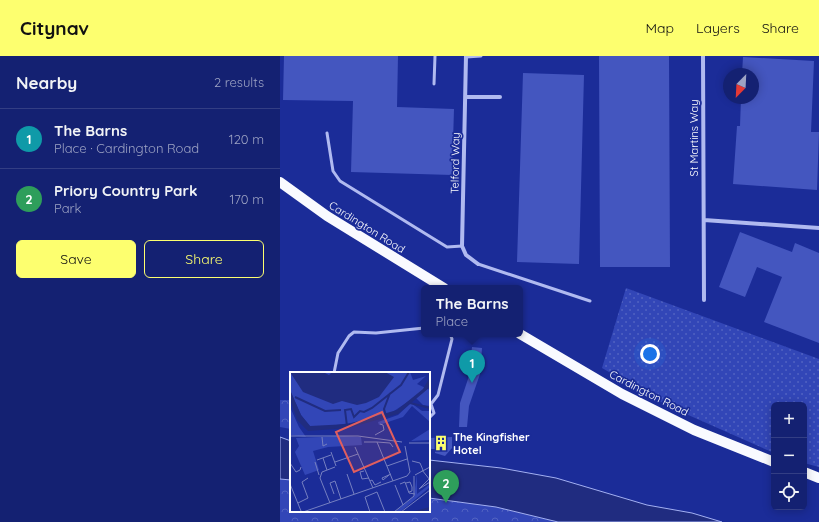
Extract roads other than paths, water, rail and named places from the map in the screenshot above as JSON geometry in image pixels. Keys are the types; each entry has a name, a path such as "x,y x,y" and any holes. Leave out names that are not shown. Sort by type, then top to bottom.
{"main road":[{"name":"Cardington Road","path":"280,182 327,216 439,285"},
{"name":"Cardington Road","path":"523,336 622,394 694,430 771,461"},
{"path":"807,473 819,478"}],"street":[{"name":"St Martins Way","path":"703,56 704,300"},
{"name":"Telford Way","path":"462,246 466,57"},
{"path":"466,98 500,97"},
{"path":"704,220 819,228"},
{"path":"462,246 466,255 478,264"}],"lane":[{"path":"434,84 435,56"},
{"path":"466,57 481,56"},
{"path":"327,133 333,171 340,181 447,248 462,246"},
{"path":"478,264 590,301"},
{"path":"334,372 338,353 348,336 354,332 376,333 421,328"},
{"path":"430,417 434,413 430,404 438,394 452,339 451,337"}],"place":[{"name":"The Barns","path":"472,383"},
{"name":"The Kingfisher Hotel","path":"441,443"},
{"name":"Priory Country Park","path":"446,503"}]}
